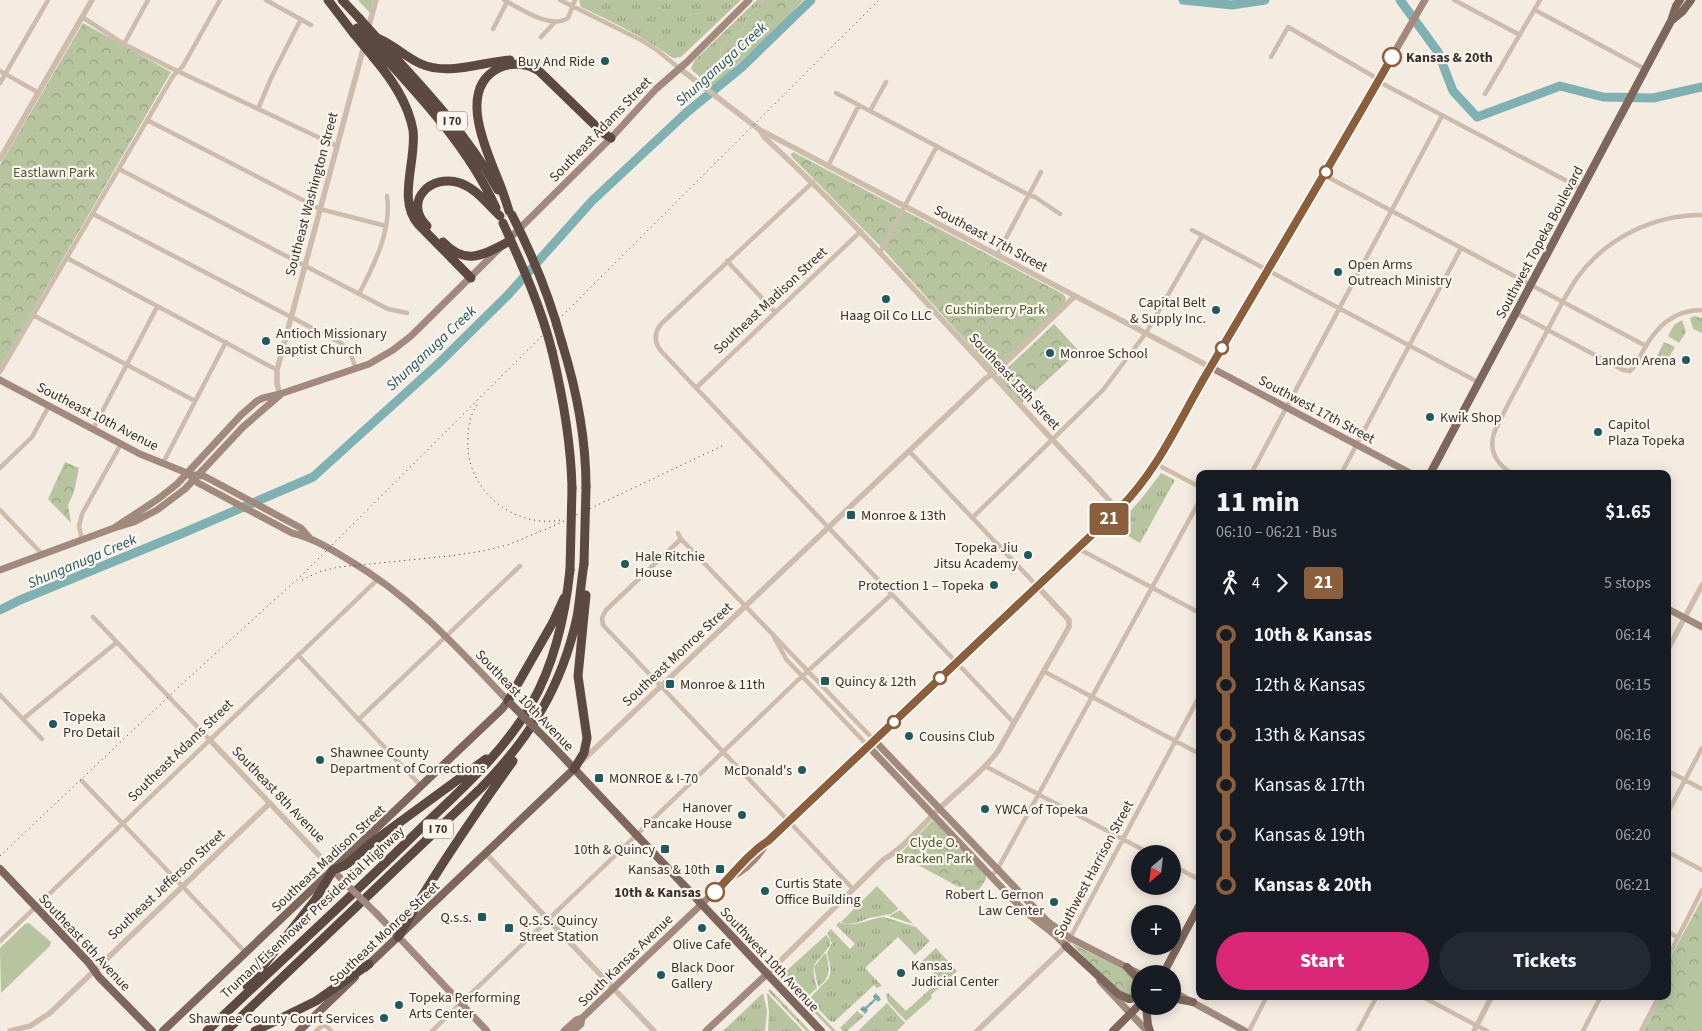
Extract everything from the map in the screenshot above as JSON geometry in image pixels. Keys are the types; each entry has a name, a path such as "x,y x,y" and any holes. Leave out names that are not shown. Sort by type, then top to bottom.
{"highway":[{"name":"Truman/Eisenhower Presidential Highway","path":"207,1031 487,765 513,733 532,702 548,670 559,637 568,594 572,488 571,450 552,352 528,280 485,186 453,138 429,107 375,47 355,31 328,0"},
{"name":"Truman/Eisenhower Presidential Highway","path":"226,1031 506,762 523,740 546,704 564,664 577,615 582,583 586,472 581,428 562,343 540,276 510,213 481,164 452,121 342,0"},
{"path":"355,31 397,89 410,120 413,137 409,204 412,216 473,276"},
{"path":"377,38 391,44 420,64 434,68 454,68 518,60 537,64 548,71 612,138"},
{"path":"510,213 487,152 476,112 481,86 485,79 496,70 509,65 521,64 539,71 603,133 612,138"},
{"path":"473,276 424,223 418,210 419,198 430,186 443,181 454,182 464,185 482,197 501,220"},
{"path":"449,248 459,254 470,257 489,252 506,243"},
{"path":"574,769 584,752 587,738 578,676 586,596 582,583"},
{"path":"509,703 568,594"},
{"path":"219,1019 295,926 333,870 346,866 370,844 488,757 513,733"},
{"path":"398,936 474,815 514,760 523,740"},
{"path":"255,1031 316,1001 370,964"}],"main road":[{"name":"Southeast Adams Street","path":"114,528 177,484 246,410 263,398 369,364 393,350 411,336 612,138 656,89 749,0"},
{"name":"South Kansas Avenue","path":"564,1031 576,1020 582,1018 729,878 741,862 768,841 1118,510 1142,484 1156,464 1210,367 1268,271 1425,0"},
{"name":"Southwest Topeka Boulevard","path":"1432,470 1620,118 1680,0"},
{"name":"Southwest Topeka Boulevard","path":"1671,21 1682,12 1691,0"},
{"name":"Southwest 17th Street","path":"1210,367 1405,470"},
{"name":"Southeast 10th Avenue","path":"0,380 140,454 196,477 213,491 292,533 309,537 379,578 419,610 446,635 701,904"},
{"path":"0,570 134,522 157,510 184,489 243,427 280,394"},
{"name":"Southeast 10th Avenue","path":"196,477 204,476 223,486 301,528 309,537"},
{"path":"1671,611 1702,627"},
{"name":"Southeast Madison Street","path":"163,1031 509,703"},
{"path":"874,740 1047,921 1070,938 1131,969"},
{"path":"868,746 1022,909 1118,994 1131,998"},
{"name":"Southeast Monroe Street","path":"298,1031 574,769"},
{"name":"Southeast 6th Avenue","path":"0,869 152,1031"},
{"name":"Southeast 8th Avenue","path":"333,870 487,1031"},
{"name":"Southwest 10th Avenue","path":"701,904 821,1031"},
{"path":"1168,965 1196,912"},
{"path":"1066,946 1130,1014 1149,1031"},
{"path":"1127,967 1131,971"},
{"path":"706,1031 767,974"},
{"path":"1181,996 1245,1031"},
{"path":"1181,1000 1192,1002"},
{"path":"1113,1031 1130,1014"},
{"path":"1147,1015 1149,1031"},
{"name":"South Kansas Avenue","path":"573,1031 581,1024 582,1018"}],"street":[{"path":"0,83 48,0"},
{"path":"0,159 92,0"},
{"path":"124,44 148,0"},
{"path":"0,372 173,76 183,66 220,0"},
{"path":"266,0 311,25"},
{"name":"Southeast Washington Street","path":"280,394 277,384 277,370 376,0"},
{"name":"Southeast 15th Street","path":"560,0 643,41 760,130 764,137 791,160 861,231 1118,510"},
{"path":"493,29 505,1 543,20 555,22 568,18 575,0"},
{"path":"1454,0 1520,35"},
{"path":"1485,94 1540,0"},
{"path":"1535,10 1645,69"},
{"path":"82,17 124,44 337,146"},
{"path":"258,109 272,76 301,19"},
{"path":"541,38 555,22"},
{"path":"1271,57 1288,27 1442,116 1582,189"},
{"path":"0,71 39,93"},
{"path":"870,111 886,82"},
{"path":"836,93 1035,197 1060,214"},
{"path":"828,166 859,105"},
{"path":"1253,470 1442,116"},
{"path":"147,120 320,209 386,226"},
{"name":"Southeast 17th Street","path":"760,130 1210,367"},
{"path":"789,146 788,155 791,160"},
{"path":"880,252 936,146"},
{"path":"119,169 388,309 407,313"},
{"path":"997,255 1041,172"},
{"path":"1324,175 1646,346"},
{"path":"813,182 661,324 656,330 655,339 661,352 1014,723"},
{"path":"359,294 378,251 386,226 387,196"},
{"path":"93,214 344,345 350,352 356,369"},
{"path":"1508,470 1497,462 1493,450 1492,440 1497,426 1563,302 1586,266 1616,241 1637,229 1675,217 1702,215"},
{"path":"1192,230 1478,382"},
{"name":"Southeast Madison Street","path":"696,388 861,231"},
{"path":"972,518 1103,390 1146,333 1202,236"},
{"path":"1343,470 1460,248"},
{"path":"66,258 277,370"},
{"path":"727,261 775,312"},
{"name":"Southeast Monroe Street","path":"574,769 1075,296"},
{"path":"93,429 157,307"},
{"path":"1516,313 1623,370 1630,371 1658,328 1668,319 1688,311 1702,310"},
{"path":"34,315 195,401"},
{"path":"163,462 226,342"},
{"path":"0,468 31,438 49,406"},
{"path":"82,540 79,526 82,514 121,444"},
{"path":"767,974 883,860 894,853 985,766 1002,745 1068,632 1070,623 909,451"},
{"path":"1156,464 1196,485"},
{"path":"991,876 997,870 1196,507"},
{"path":"0,510 42,554"},
{"path":"678,534 874,740"},
{"path":"681,539 606,610 603,614 603,622 854,889"},
{"path":"1077,548 1196,611"},
{"path":"358,720 520,566"},
{"name":"Southeast Adams Street","path":"0,941 379,578"},
{"path":"1671,643 1702,584"},
{"path":"432,1031 724,751 891,595"},
{"name":"Southeast 8th Avenue","path":"94,617 333,870"},
{"path":"773,635 786,659 868,746"},
{"path":"23,719 117,642"},
{"path":"298,655 421,786"},
{"path":"1044,672 1196,752"},
{"path":"0,695 42,739"},
{"name":"Southwest Harrison Street","path":"976,1031 1066,946 1196,703"},
{"path":"1671,806 1702,748"},
{"path":"985,766 1134,845"},
{"path":"1671,773 1702,789"},
{"path":"82,781 246,953"},
{"name":"Southeast Jefferson Street","path":"10,1031 35,1024 59,1005 270,803"},
{"path":"486,854 654,1031"},
{"path":"1671,854 1702,870"},
{"path":"1181,870 1196,878"},
{"path":"1671,950 1702,890"},
{"path":"1671,934 1677,937"},
{"path":"1249,1031 1265,1000"},
{"path":"1358,1031 1375,1000"},
{"path":"1428,1000 1475,1028 1487,1031"},
{"path":"1475,1028 1490,1000"},
{"path":"1583,1031 1599,1000"},
{"path":"1641,1031 1656,1000"},
{"path":"320,1011 320,1017 331,1031"},
{"path":"316,1031 326,1025"}],"green space":[{"path":"358,0 373,0 370,13"},
{"path":"579,0 741,0 681,57 673,58 617,24 581,7"},
{"path":"757,0 764,0 748,17 742,29 721,47 719,65 705,82 691,69 694,61"},
{"path":"764,0 803,0 781,25 711,88 705,82 719,65 721,47 742,29 748,17"},
{"name":"Eastlawn Park","path":"83,23 171,72 0,368 0,165"},
{"name":"Cushinberry Park","path":"793,152 1063,294 1066,298 1065,303 992,370 885,251 792,157 791,154"},
{"path":"1695,316 1702,318 1702,333 1693,329 1690,318"},
{"path":"1682,320 1686,332 1679,343 1668,336 1674,325"},
{"path":"1054,324 1079,351 1022,403 998,377"},
{"path":"1664,342 1675,347 1664,366 1655,360"},
{"path":"65,462 79,468 74,492 68,505 71,523 48,499"},
{"path":"1161,473 1175,480 1140,543 1116,529 1116,527"},
{"name":"Clyde O. Bracken Park","path":"933,820 986,875 986,879 976,895 899,855"},
{"path":"877,886 898,909 891,914 869,918 856,923 847,924 841,922"},
{"path":"1702,899 1702,1031 1644,1031 1659,1000 1671,1000 1671,956"},
{"path":"900,910 913,924 889,916"},
{"path":"884,917 916,927 930,941 915,955 898,937 865,968 882,986 877,988 874,985 834,1022 830,1021 809,999 829,978 831,970 827,953 832,943 827,933 831,929 850,949 855,944 836,925 839,922 856,924"},
{"path":"29,923 51,942 50,946 1,993 0,948 25,924"},
{"path":"826,935 830,940 830,945 814,967 817,988 807,997 784,973"},
{"path":"1071,943 1129,972 1131,974 1131,996 1114,989"},
{"path":"936,948 957,971 931,995 932,998 906,1021 888,1002 886,995 888,993 906,1011 939,981 933,974 937,970 935,968 930,970 922,961"},
{"path":"826,954 829,968 825,980 818,987 814,967"},
{"path":"1702,977 1702,1031 1691,1031 1686,1017 1688,1003"},
{"path":"793,986 836,1031 832,1031 791,988"},
{"path":"770,989 810,1031 806,1031 768,991"},
{"path":"763,993 767,1011 765,1031 723,1031"},
{"path":"767,993 803,1031 768,1031"},
{"path":"887,1003 905,1023 897,1031 858,1031"},
{"path":"858,1010 864,1016 847,1031 843,1031 840,1028"}],"water":[{"path":"876,993 881,999 878,1002 876,1000 867,1009 868,1011 865,1014 860,1009 874,999 873,996"}],"waterway":[{"name":"Shunganuga Creek","path":"0,610 313,477 439,363 507,296 592,201 686,113 742,67 811,0"},
{"name":"Shunganuga Creek","path":"1183,0 1232,5 1265,0"},
{"name":"Shunganuga Creek","path":"1400,0 1438,52 1453,91 1477,117 1560,86 1603,97 1653,98 1702,87"}],"railway":[{"path":"0,856 183,683 303,574 879,0"},
{"path":"477,405 469,425 469,456 474,473 483,488 495,501 509,511 525,518 543,521 561,520"},
{"path":"302,580 321,571 339,567 450,556 507,545 549,528 724,445"}],"bus line":[{"name":"21","path":"715,892 741,862 768,841 1118,510 1142,484 1156,464 1392,57"}],"place":[{"name":"Kansas & 20th","path":"1392,57"},
{"name":"Buy And Ride","path":"605,61"},
{"name":"Open Arms Outreach Ministry","path":"1338,272"},
{"name":"Haag Oil Co LLC","path":"886,299"},
{"name":"Capital Belt & Supply Inc.","path":"1216,310"},
{"name":"Antioch Missionary Baptist Church","path":"266,341"},
{"name":"Monroe School","path":"1050,353"},
{"name":"Landon Arena","path":"1686,360"},
{"name":"Kwik Shop","path":"1430,417"},
{"name":"Capitol Plaza Topeka","path":"1598,432"},
{"name":"Monroe & 13th","path":"851,515"},
{"name":"Topeka Jiu Jitsu Academy","path":"1028,555"},
{"name":"Hale Ritchie House","path":"625,564"},
{"name":"Protection 1 – Topeka","path":"994,585"},
{"name":"Quincy & 12th","path":"825,681"},
{"name":"Monroe & 11th","path":"670,684"},
{"name":"Topeka Pro Detail","path":"53,724"},
{"name":"Cousins Club","path":"909,736"},
{"name":"Shawnee County Department of Corrections","path":"320,760"},
{"name":"McDonald's","path":"802,770"},
{"name":"MONROE & I-70","path":"599,778"},
{"name":"YWCA of Topeka","path":"985,809"},
{"name":"Hanover Pancake House","path":"742,815"},
{"name":"10th & Quincy","path":"665,849"},
{"name":"Kansas & 10th","path":"720,869"},
{"name":"Curtis State Office Building","path":"765,891"},
{"name":"10th & Kansas","path":"715,892"},
{"name":"Robert L. Gernon Law Center","path":"1054,902"},
{"name":"Q.s.s.","path":"482,917"},
{"name":"Q.S.S. Quincy Street Station","path":"509,928"},
{"name":"Olive Cafe","path":"702,928"},
{"name":"Kansas Judicial Center","path":"901,973"},
{"name":"Black Door Gallery","path":"661,975"},
{"name":"Topeka Performing Arts Center","path":"399,1005"},
{"name":"Shawnee County Court Services","path":"384,1018"}]}
